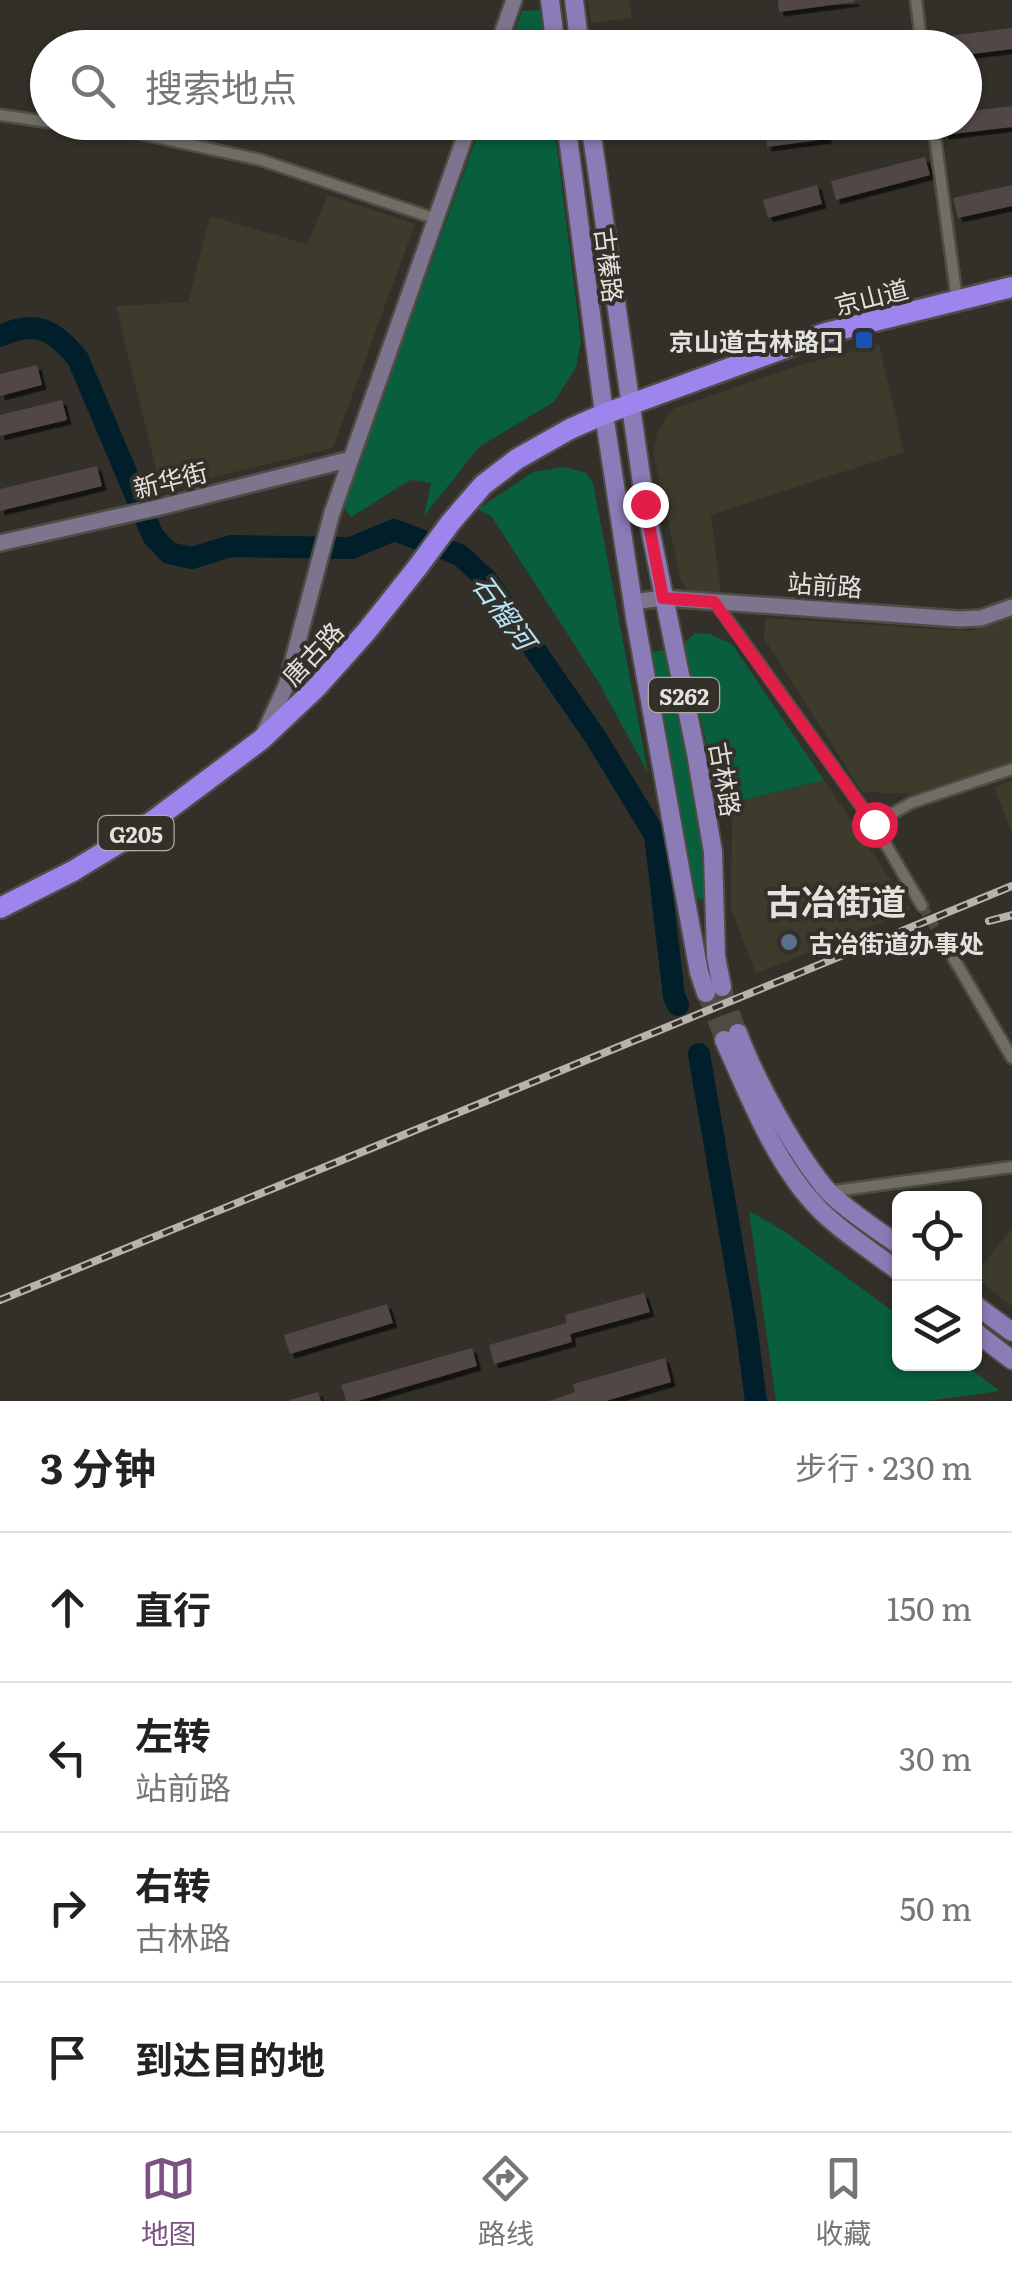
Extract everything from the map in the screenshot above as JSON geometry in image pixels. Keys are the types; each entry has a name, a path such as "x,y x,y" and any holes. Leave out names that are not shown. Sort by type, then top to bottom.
{"highway":[{"name":"京山道","path":"632,404 826,333 1012,287"},
{"name":"唐古路","path":"0,908 73,871 142,829 261,740 316,688 366,632 483,485 518,458 570,429 632,404"}],"main road":[{"path":"550,0 554,30"},
{"path":"574,0 578,30"},
{"name":"古榛路","path":"568,140 604,414"},
{"name":"古榛路","path":"593,140 632,404"},
{"name":"古林路","path":"604,414 688,915 700,972 714,990 713,852 645,504 632,404"},
{"path":"892,1240 828,1192 796,1147 759,1078 731,1037 773,1144 806,1195 892,1266"},
{"path":"982,1310 1012,1332"},
{"path":"982,1337 1012,1360"}],"street":[{"path":"503,30 514,0"},
{"path":"916,0 920,30"},
{"path":"0,115 30,119"},
{"path":"169,140 261,160 436,219"},
{"path":"261,740 286,686 332,514 464,140"},
{"path":"936,140 958,301"},
{"name":"新华街","path":"0,543 350,459"},
{"name":"站前路","path":"633,602 663,598 959,619 981,618 1012,608"},
{"path":"714,602 874,824 922,906"},
{"path":"874,824 911,803 1012,770"},
{"path":"946,947 1012,1058"},
{"path":"806,1195 1012,1167"}],"shaded area":[{"path":"588,0 629,0 632,18 591,23"},
{"path":"328,195 415,224 333,448 161,490 116,306 188,302 210,216 307,244"},
{"path":"879,344 904,452 711,515 721,593 687,589 681,581 653,453 667,415 675,408 797,366"},
{"path":"1012,617 1012,761 914,794 862,792 764,638 765,618 970,631"},
{"path":"824,780 911,910 756,974 731,909 732,803"},
{"path":"1012,781 1012,834 994,787"},
{"path":"1012,1228 1012,1307 982,1283 982,1266"}],"green space":[{"path":"540,10 543,30 515,30 522,11"},
{"path":"476,140 556,140 581,341 576,367 554,402 479,447 424,516 431,483 410,480 351,517 343,507"},
{"path":"564,467 586,473 593,483 648,773 599,683 492,517 478,509 533,472"},
{"path":"695,633 710,634 732,644 824,780 720,806 684,643"},
{"path":"665,650 707,861 707,895 701,900 694,896 649,662 650,652"},
{"path":"749,1211 784,1231 892,1311 892,1371 973,1371 1000,1391 928,1401 776,1401"}],"building":[{"path":"778,0 855,0 855,2 779,12"},
{"path":"1012,28 1012,49 982,53 982,32"},
{"path":"1012,106 1012,127 982,131 982,110"},
{"path":"766,140 820,140 767,147"},
{"path":"925,157 930,175 836,200 831,181"},
{"path":"817,185 822,204 768,218 763,200"},
{"path":"1012,185 1012,206 958,218 953,198"},
{"path":"37,365 42,385 0,396 0,374"},
{"path":"62,400 67,420 0,436 0,415"},
{"path":"97,466 102,486 0,511 0,489"},
{"path":"644,1293 650,1312 570,1334 572,1342 494,1364 489,1345 567,1323 565,1315"},
{"path":"387,1304 393,1323 290,1354 284,1335"},
{"path":"472,1348 477,1366 358,1401 346,1401 341,1385"},
{"path":"665,1358 671,1382 606,1401 549,1401 575,1392 573,1384"},
{"path":"318,1392 321,1401 290,1401 290,1400"}],"waterway":[{"name":"石榴河","path":"0,336 24,328 44,330 78,359 153,536 169,553 192,558 231,546 351,548 394,530 460,555 486,579 596,738 655,835 678,1005"},
{"name":"石榴河","path":"699,1054 756,1401"}],"tunnel":[{"path":"922,906 947,947"},
{"path":"722,987 738,1033"},
{"path":"706,993 724,1040"}],"railway":[{"path":"0,1300 1012,886"},
{"path":"989,921 1012,915"}],"place":[{"name":"京山道古林路口","path":"864,340"},
{"name":"古冶街道办事处","path":"789,942"}],"district":[{"name":"古冶街道","path":"836,900"}],"route":[{"path":"645,504 663,598 714,602 874,824"}]}
